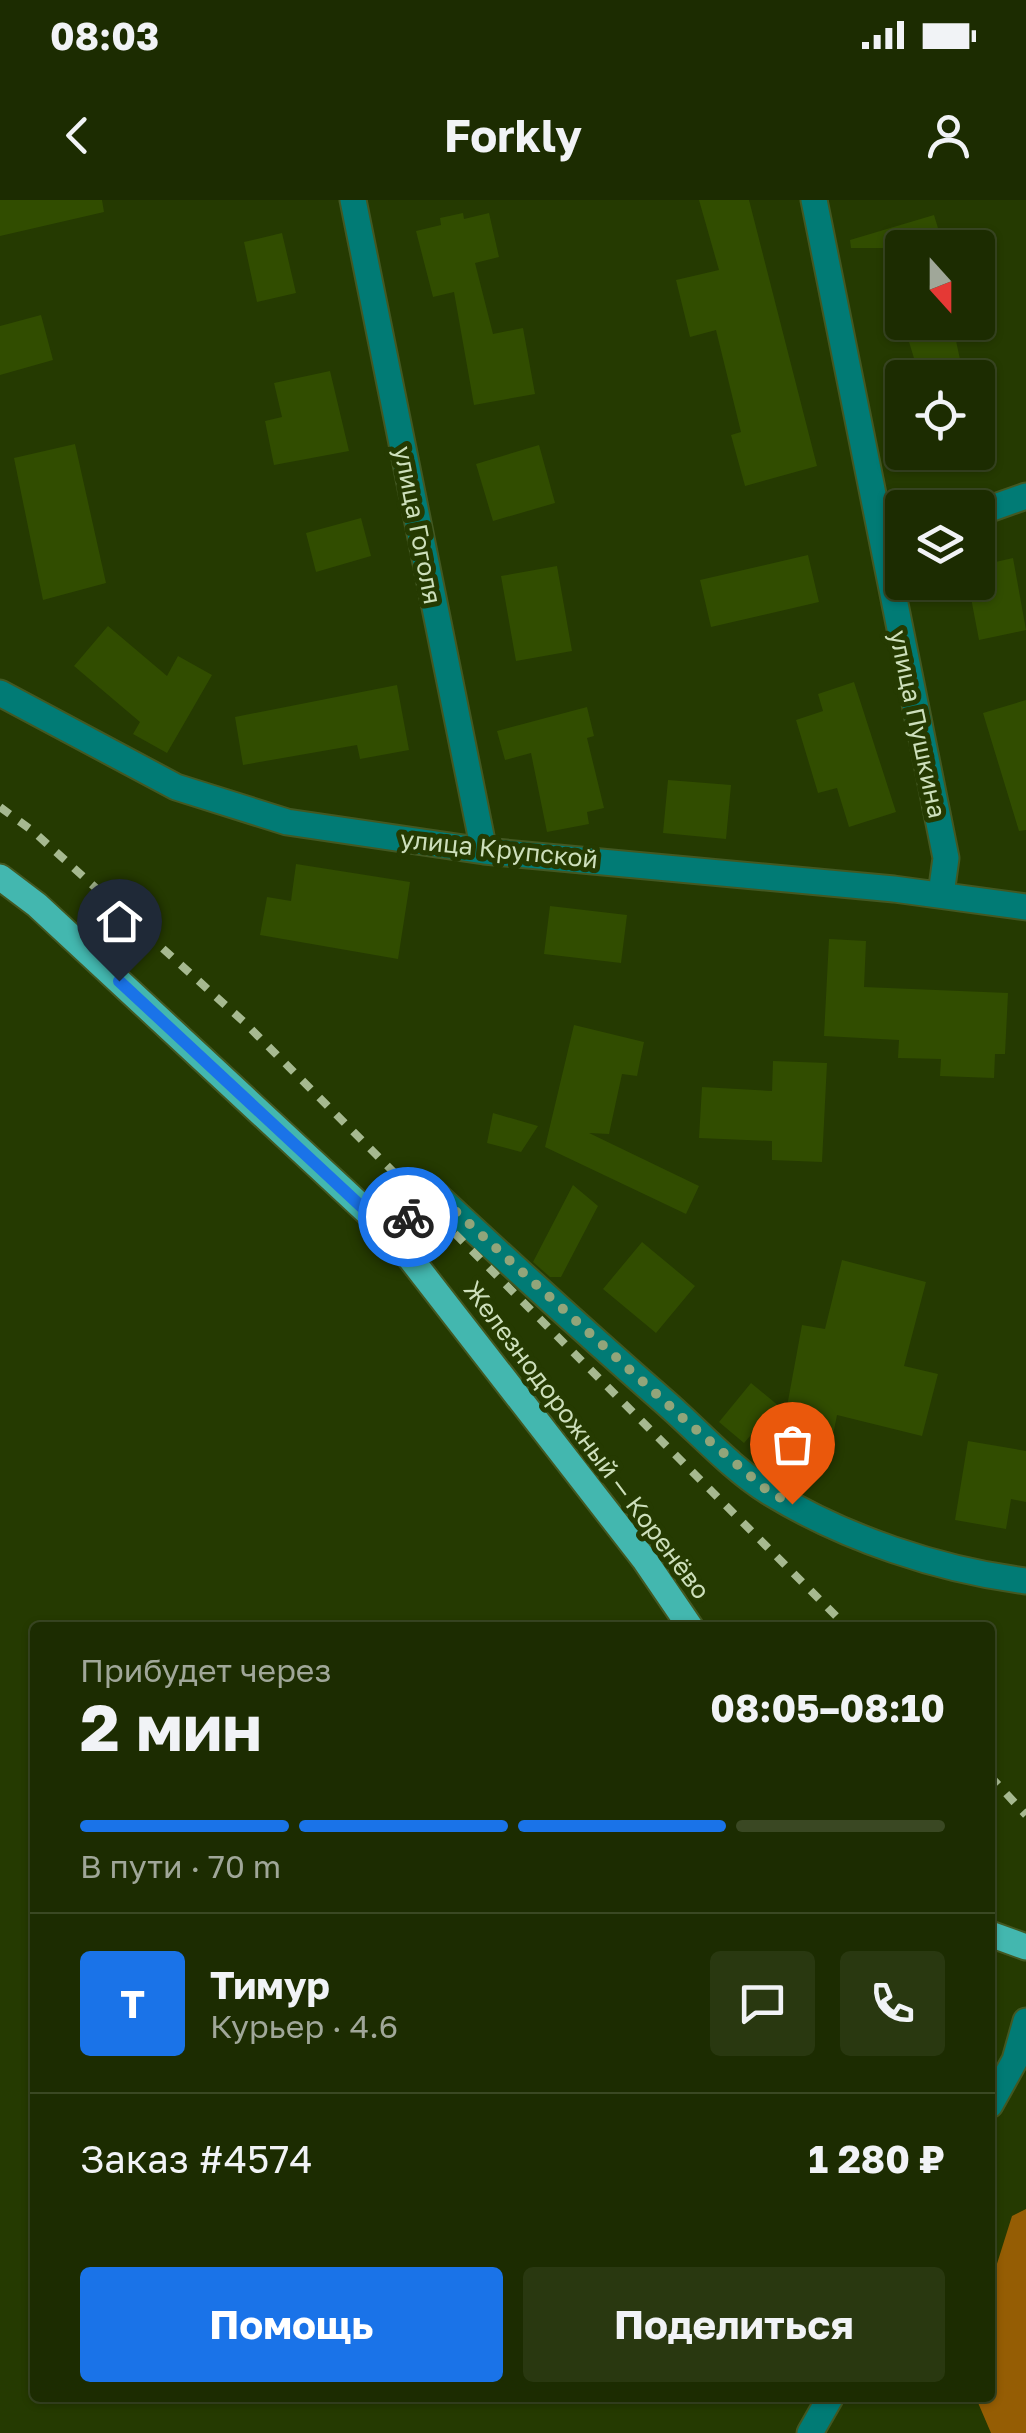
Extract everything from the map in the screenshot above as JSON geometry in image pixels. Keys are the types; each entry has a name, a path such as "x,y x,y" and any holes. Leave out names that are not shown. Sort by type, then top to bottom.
{"main road":[{"name":"Железнодорожный — Коренёво","path":"0,877 37,905 393,1236 644,1559 687,1622"},
{"path":"995,1936 1026,1947"}],"street":[{"name":"улица Гоголя","path":"353,200 484,851"},
{"name":"улица Пушкина","path":"814,200 885,516"},
{"path":"995,507 1026,496"},
{"name":"улица Пушкина","path":"901,600 946,858 941,894"},
{"name":"улица Крупской","path":"0,693 176,787 287,822 484,851 941,894 1026,907"},
{"path":"393,1236 430,1188 560,1311 768,1491 842,1529 894,1548 990,1576 1026,1581"},
{"path":"995,2096 1014,2060 1026,2021"},
{"path":"810,2433 828,2402"}],"shaded area":[{"path":"1026,2209 1026,2433 991,2433 978,2402 995,2402 995,2270 1012,2216"}],"building":[{"path":"0,200 102,200 104,212 0,236"},
{"path":"699,200 749,200 817,466 745,486 731,435 741,432 716,330 690,337 676,280 719,270"},
{"path":"463,213 464,219 489,213 499,257 475,263 493,334 523,328 535,394 474,405 454,292 433,297 416,231 441,225 440,218"},
{"path":"934,215 939,230 885,230 885,248 851,248 850,240"},
{"path":"282,233 296,293 257,302 244,242"},
{"path":"41,315 53,360 0,375 0,326"},
{"path":"908,340 956,340 960,360 915,360"},
{"path":"330,371 349,451 274,465 265,421 282,417 274,383"},
{"path":"75,444 106,583 43,600 14,458"},
{"path":"539,445 555,503 493,521 476,464"},
{"path":"361,518 371,556 316,572 306,533"},
{"path":"808,555 819,602 711,627 700,580"},
{"path":"1013,558 1026,630 979,640 971,600 995,600 995,562"},
{"path":"557,566 572,651 516,661 501,576"},
{"path":"108,626 167,676 178,656 212,675 167,753 133,734 140,722 74,666"},
{"path":"854,682 896,812 849,827 837,788 818,793 796,720 823,711 818,694"},
{"path":"397,685 409,750 360,759 357,745 243,765 235,717"},
{"path":"1026,700 1026,830 1019,831 983,713"},
{"path":"587,707 594,736 587,738 604,808 587,812 589,824 547,832 531,753 505,760 497,731"},
{"path":"668,780 731,785 726,839 663,833"},
{"path":"296,864 410,882 398,959 260,935 267,897 291,901"},
{"path":"550,906 627,915 621,963 544,954"},
{"path":"829,939 866,941 864,987 1008,993 1005,1054 995,1054 994,1078 940,1076 941,1059 898,1058 899,1040 824,1036"},
{"path":"574,1025 644,1042 637,1076 622,1074 609,1134 589,1133 699,1186 686,1214 545,1147"},
{"path":"773,1061 827,1063 822,1162 772,1160 772,1141 699,1138 702,1087 772,1091"},
{"path":"493,1113 538,1126 521,1152 487,1143"},
{"path":"573,1185 598,1206 561,1277 550,1277 533,1262"},
{"path":"642,1242 695,1286 656,1333 603,1289"},
{"path":"842,1260 926,1282 904,1366 938,1374 922,1436 837,1415 832,1440 757,1428 744,1443 719,1422 751,1383 786,1412 802,1325 825,1329"},
{"path":"968,1441 1026,1451 1026,1502 1011,1499 1006,1529 955,1520"}],"railway":[{"path":"0,807 34,832 244,1022 842,1622"},
{"path":"995,1781 1026,1815"}],"way so far":[{"path":"408,1217 430,1188 560,1311 768,1491 792,1504"}],"route":[{"path":"119,981 393,1236 408,1217"}]}
